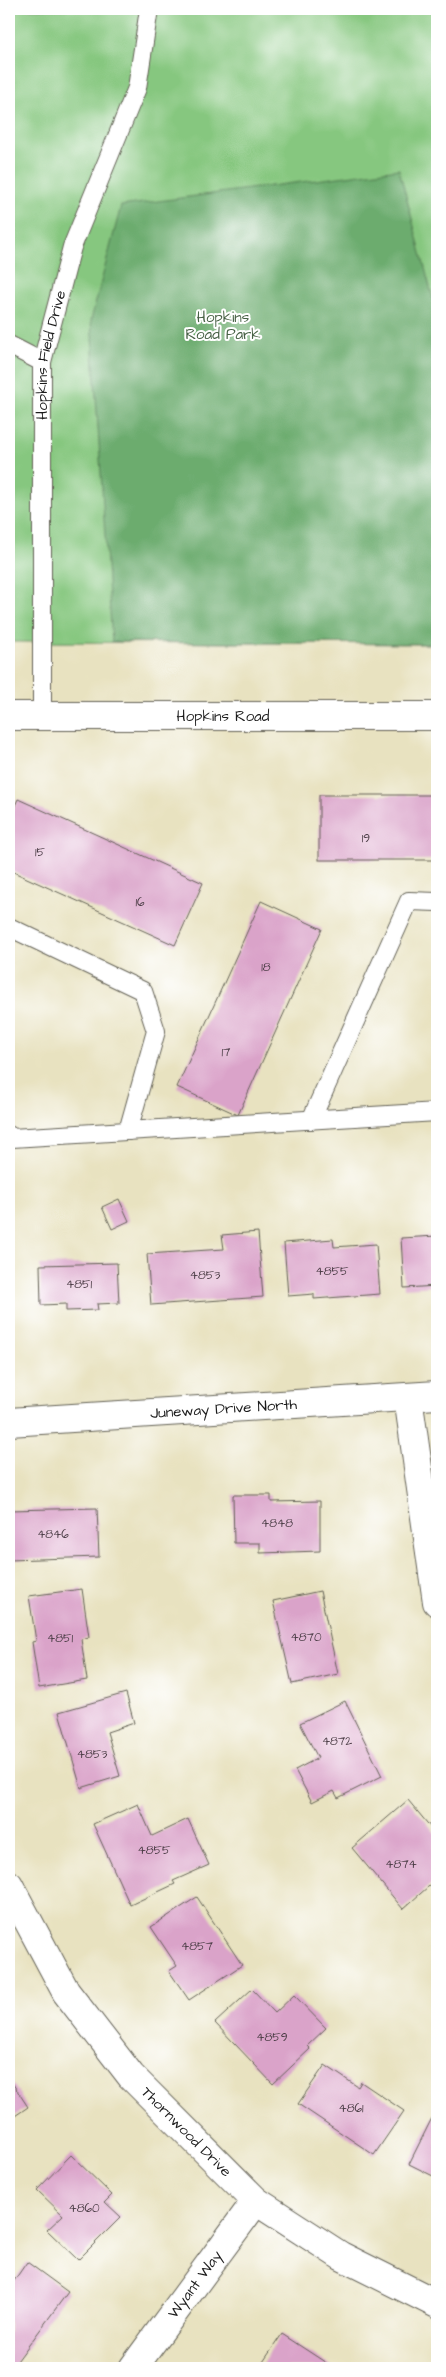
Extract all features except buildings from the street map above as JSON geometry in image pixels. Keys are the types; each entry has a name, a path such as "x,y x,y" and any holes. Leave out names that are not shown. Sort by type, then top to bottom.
{"street":[{"name":"Hopkins Road","path":"9,716 437,716"},
{"name":"Juneway Drive North","path":"9,1422 437,1395"},
{"path":"408,1396 437,1602"},
{"name":"Thornwood Drive","path":"9,1885 66,1992 119,2061 131,2076 256,2201 340,2256 437,2304"},
{"name":"Wyant Way","path":"133,2368 256,2201"}],"lane":[{"name":"Hopkins Field Drive","path":"42,716 42,362 72,247 138,88 149,9"},
{"path":"9,345 42,362"},
{"path":"310,1120 409,901 437,902"},
{"path":"9,927 144,991 156,1031 128,1131"},
{"path":"9,1135 12,1138 437,1112"}],"green space":[{"name":"Hopkins Road Park","path":"9,9 437,9 437,644 9,642"},
{"path":"399,169 437,314 437,644 112,642 91,320 121,206"}]}
